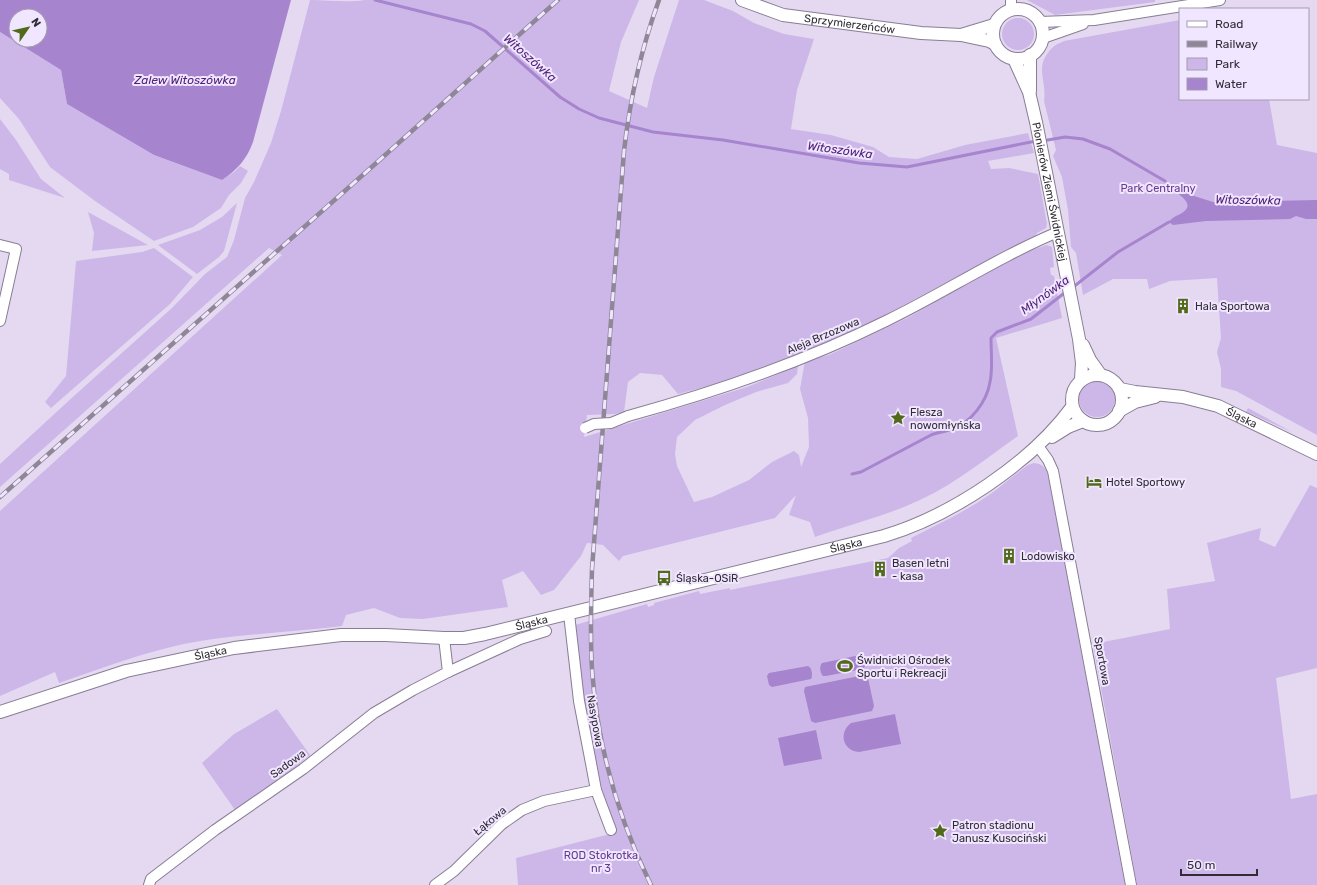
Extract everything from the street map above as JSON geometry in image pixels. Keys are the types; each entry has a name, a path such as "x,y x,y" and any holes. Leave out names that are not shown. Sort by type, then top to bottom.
{"street":[{"name":"Sprzymierzeńców","path":"742,0 757,3 783,15 921,33 961,35 989,41 995,44"},
{"path":"1040,22 1094,20 1220,0"},
{"path":"1011,5 1028,10 1035,15 1040,22 1043,38 1040,45 1025,58 1014,58 1002,53 995,44 993,38 994,24 1011,5"},
{"path":"1043,38 1094,20"},
{"name":"Sprzymierzeńców","path":"961,35 994,24"},
{"name":"Pionierów Ziemi Świdnickiej","path":"1029,92 1030,55"},
{"name":"Pionierów Ziemi Świdnickiej","path":"1014,58 1029,92 1036,122 1079,339 1082,379"},
{"name":"Aleja Brzozowa","path":"585,428 594,424 611,424 628,416 743,381 860,333 887,321 1020,249 1058,232"},
{"path":"0,245 16,248 0,321"},
{"name":"Pionierów Ziemi Świdnickiej","path":"1079,339 1090,360 1100,374"},
{"path":"1100,374 1108,377 1120,388 1122,404 1119,411 1111,420 1099,425 1083,421 1074,412 1071,399 1072,391 1076,384 1090,375 1100,374"},
{"name":"Śląska","path":"1120,388 1161,396 1187,398 1218,406 1317,454"},
{"name":"Śląska","path":"1119,411 1135,402 1161,396"},
{"name":"Śląska","path":"1038,446 1072,407"},
{"name":"Śląska","path":"0,712 126,671 234,648 341,635 464,638 485,634 899,532 919,524 982,490 1038,446 1068,427 1083,421"},
{"name":"Sportowa","path":"1038,446 1048,460 1053,471 1131,885"},
{"name":"Nasypowa","path":"569,614 579,701 596,790 611,830"},
{"name":"Sadowa","path":"149,885 151,879 214,830 303,769 374,713 448,672 520,639 546,631"},
{"path":"444,638 448,672"},
{"name":"Łąkowa","path":"435,885 454,872 502,824 522,810 544,801 596,790"}],"green space":[{"path":"310,0 639,0 621,42 609,91 647,108 654,77 679,0 704,0 733,11 754,23 784,34 814,39 797,90 791,129 831,135 873,147 889,157 917,159 965,145 1028,133 1034,153 988,161 991,169 1009,168 1038,174 1047,224 1046,228 1037,233 1034,239 938,287 857,330 743,377 678,394 662,375 640,373 628,382 624,412 615,414 587,415 584,437 747,387 798,366 797,374 788,383 756,392 695,420 677,437 675,454 677,466 694,502 712,497 749,480 772,462 794,451 799,455 801,467 809,447 808,418 800,389 805,361 829,355 907,318 1022,253 1047,245 1052,247 1054,267 1050,268 1051,275 1054,276 1062,318 996,338 1018,436 960,477 924,498 884,514 815,537 810,522 789,515 796,495 775,518 623,556 619,561 603,545 587,543 581,556 554,590 541,595 523,571 502,580 508,607 423,619 400,618 374,608 346,615 342,626 237,636 175,646 131,658 59,683 55,672 0,696 0,511 282,255 269,248 0,487 0,464 172,308 205,274 227,257 234,240 245,198 254,182 271,143 281,111"},
{"path":"1027,0 1155,0 1155,2 1055,15"},
{"path":"1015,18 1021,18 1031,25 1034,34 1033,40 1027,47 1021,50 1015,50 1005,43 1002,37 1002,31 1009,21"},
{"name":"Park Centralny","path":"1179,20 1179,100 1269,100 1277,145 1317,153 1317,435 1236,391 1221,387 1221,369 1217,352 1221,338 1217,278 1170,281 1149,289 1147,279 1113,279 1083,295 1076,253 1071,247 1068,210 1062,177 1053,156 1056,150 1044,101 1045,95 1042,65 1047,54 1053,47 1064,41"},
{"path":"0,32 8,37 8,48 26,48 61,70 67,104 154,155 222,180 240,166 248,171 241,183 229,195 221,208 193,227 154,241 95,201 50,167 19,119 0,98"},
{"path":"0,119 16,140 41,179 65,198 9,180 9,174 0,169"},
{"path":"237,203 224,251 219,257 197,274 158,245 200,230 222,217"},
{"path":"88,212 148,245 92,251 94,233"},
{"path":"154,248 193,277 170,304 51,408 45,402 66,376 76,261 142,252"},
{"path":"1097,381 1107,384 1112,389 1115,399 1112,409 1107,414 1097,417 1087,414 1082,409 1079,399 1082,389 1087,384"},
{"path":"1248,408 1292,432 1246,412"},
{"name":"Świdnicki Ośrodek Sportu i Rekreacji","path":"1034,463 1043,466 1048,475 1125,885 518,885 516,858 614,833 600,782 590,736 583,695 575,625 647,604 648,607 654,605 654,603 699,591 700,594 730,588 730,590 888,558 899,548 912,541 911,538 970,507 994,492 1028,465"},
{"path":"1310,485 1317,488 1317,668 1276,678 1291,799 1317,794 1317,885 1137,885 1093,644 1170,629 1167,589 1215,581 1207,543 1261,528 1259,540 1275,547"},
{"path":"277,709 310,755 235,810 202,763 234,734"}],"water":[{"name":"Zalew Witoszówka","path":"0,0 291,0 253,142 248,154 241,164 222,180 154,155 67,104 61,70 26,48 48,48 48,8 8,8 8,37 0,32"},
{"path":"1162,179 1191,195 1213,202 1317,200 1317,219 1306,219 1296,216 1290,219 1206,221 1173,225 1169,222 1170,220 1186,210 1187,204 1184,199"},
{"path":"860,655 864,658 866,665 863,669 826,676 823,676 821,673 820,668 822,663"},
{"path":"808,666 812,672 811,679 772,687 769,685 767,676 769,673"},
{"path":"864,675 868,678 874,706 872,711 815,723 811,721 804,691 805,687"},
{"path":"895,714 901,744 859,752 854,751 846,745 844,736 847,727 851,723"},
{"path":"816,730 822,759 784,766 778,738"}],"waterway":[{"name":"Witoszówka","path":"375,0 471,24 485,31 560,97 579,109 599,118 653,132 723,140 859,163 907,167 1036,141"},
{"name":"Witoszówka","path":"1042,141 1065,137 1083,139 1110,149 1165,181"},
{"name":"Młynówka","path":"1072,288 1118,252 1169,222"},
{"name":"Młynówka","path":"852,474 861,472 931,435 959,426 972,417 982,404 990,382 992,360 991,338 997,332 1031,319 1067,291"}],"railway":[{"path":"0,497 558,0"},
{"path":"651,885 639,860 619,807 604,753 592,669 591,619 592,569 624,151 629,112 637,74 659,0"}],"place":[{"name":"Hala Sportowa","path":"1183,306"},
{"name":"Flesza nowomłyńska","path":"898,418"},
{"name":"Hotel Sportowy","path":"1094,482"},
{"name":"Lodowisko","path":"1009,556"},
{"name":"Basen letni - kasa","path":"880,569"},
{"name":"Śląska-OSiR","path":"664,578"},
{"name":"Świdnicki Ośrodek Sportu i Rekreacji","path":"845,666"},
{"name":"Patron stadionu Janusz Kusociński","path":"940,831"}],"park label":[{"name":"ROD Stokrotka nr 3","path":"601,861"}]}
